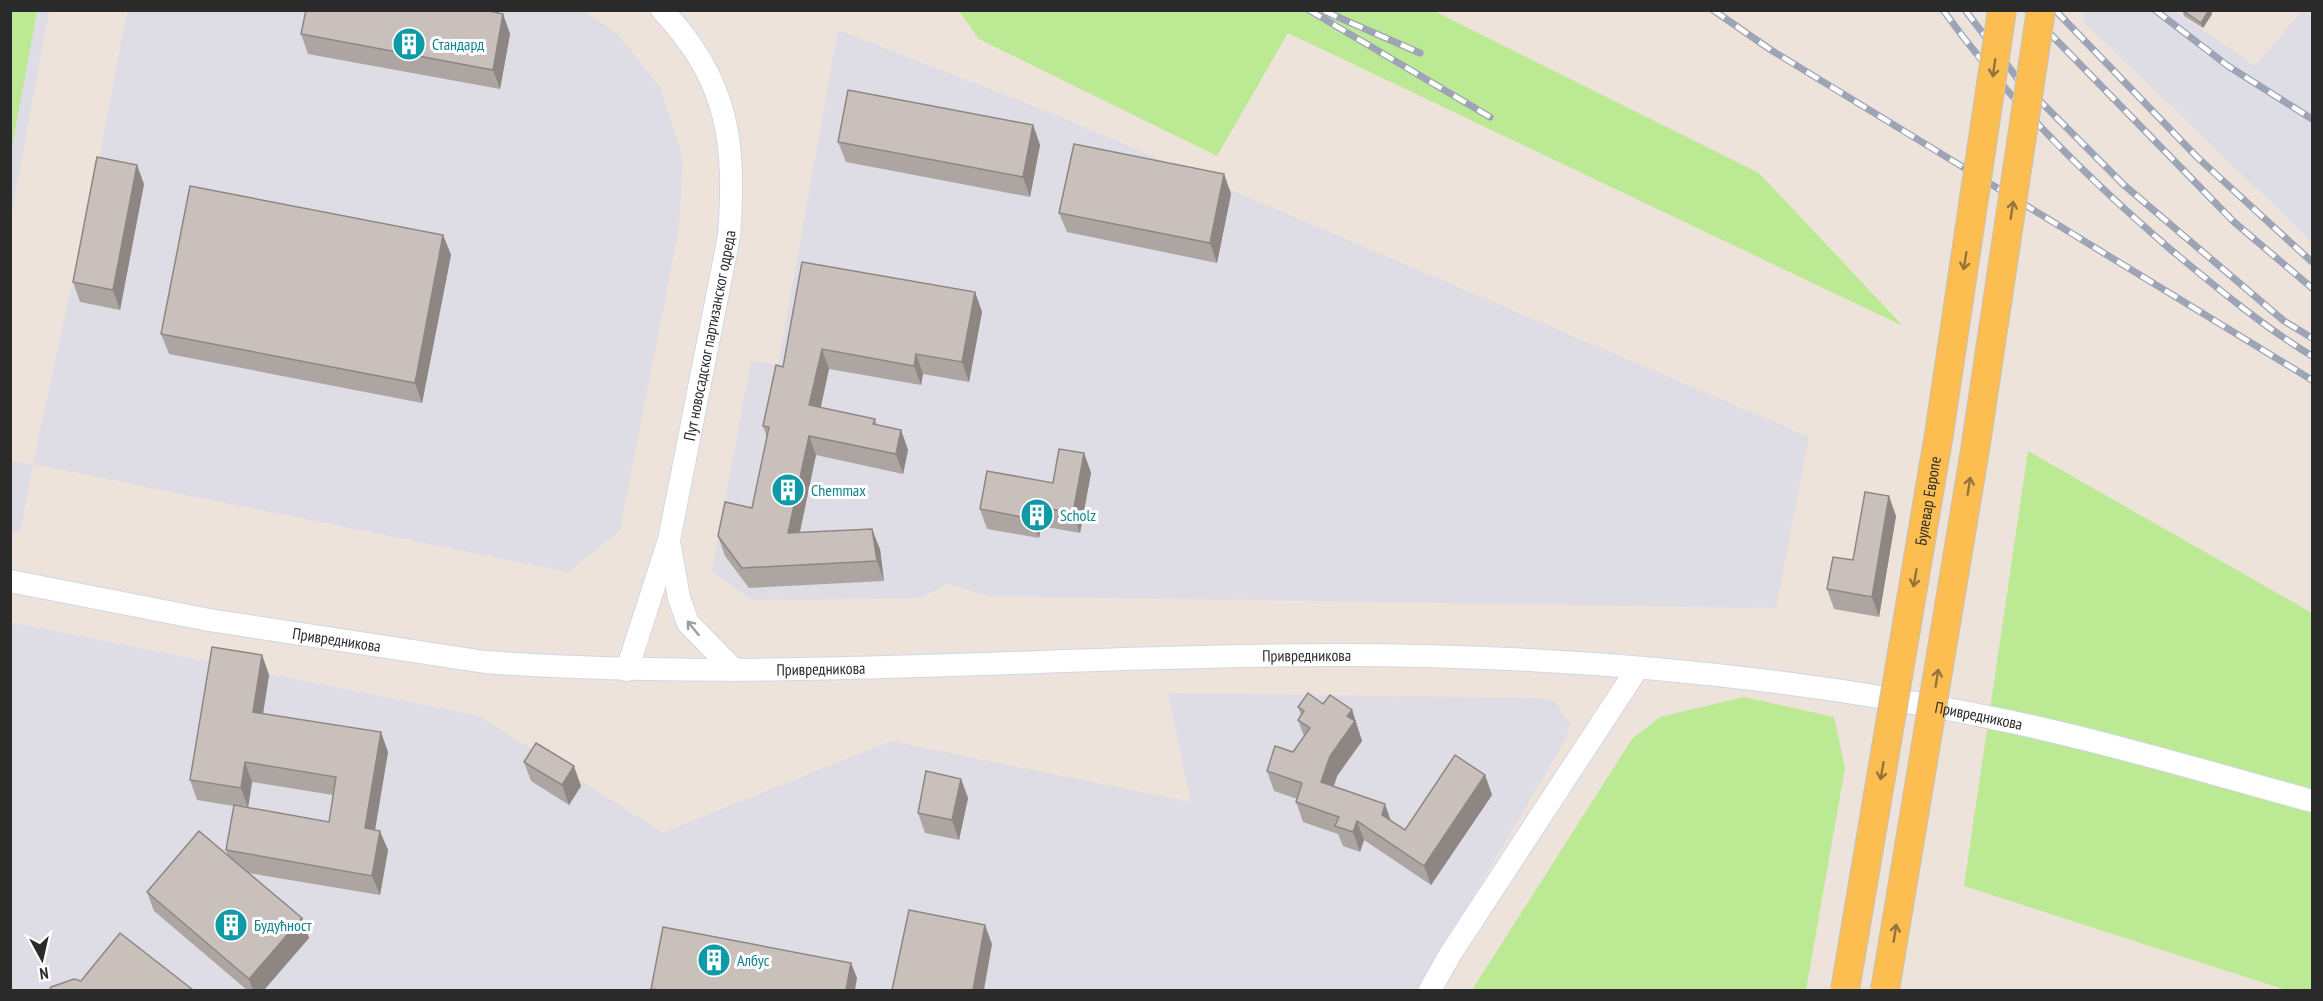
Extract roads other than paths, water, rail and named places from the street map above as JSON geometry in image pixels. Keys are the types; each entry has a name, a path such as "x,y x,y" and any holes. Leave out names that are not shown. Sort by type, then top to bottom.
{"main road":[{"name":"Булевар Европе","path":"1845,990 1939,434 2002,10"},
{"path":"1885,990 1975,450 2041,10"}],"street":[{"name":"Пут новосадског партизанског одреда","path":"627,670 669,540 729,236 733,190 729,137 722,108 706,66 681,30 662,10"},
{"path":"669,540 673,570 688,623 734,670"},
{"name":"Привредникова","path":"10,581 209,620 485,662 627,670 734,670 1336,655 1525,660 1806,685 2017,723 2313,801"},
{"path":"1430,990 1451,953 1637,669"}],"railway":[{"path":"1309,10 1490,117"},
{"path":"1713,10 1771,50 2312,380"},
{"path":"1943,10 2021,106 2079,166 2170,249 2257,319 2312,356"},
{"path":"1965,10 2018,79 2124,185 2284,321 2312,338"},
{"path":"2027,10 2234,222 2312,288"},
{"path":"2055,10 2197,157 2312,262"},
{"path":"2155,10 2228,66 2312,119"},
{"path":"1324,11 1420,53"}],"place":[{"name":"Стандард","path":"409,44"},
{"name":"Chemmax","path":"788,490"},
{"name":"Scholz","path":"1037,515"},
{"name":"Будућност","path":"231,925"},
{"name":"Албус","path":"714,960"}]}
